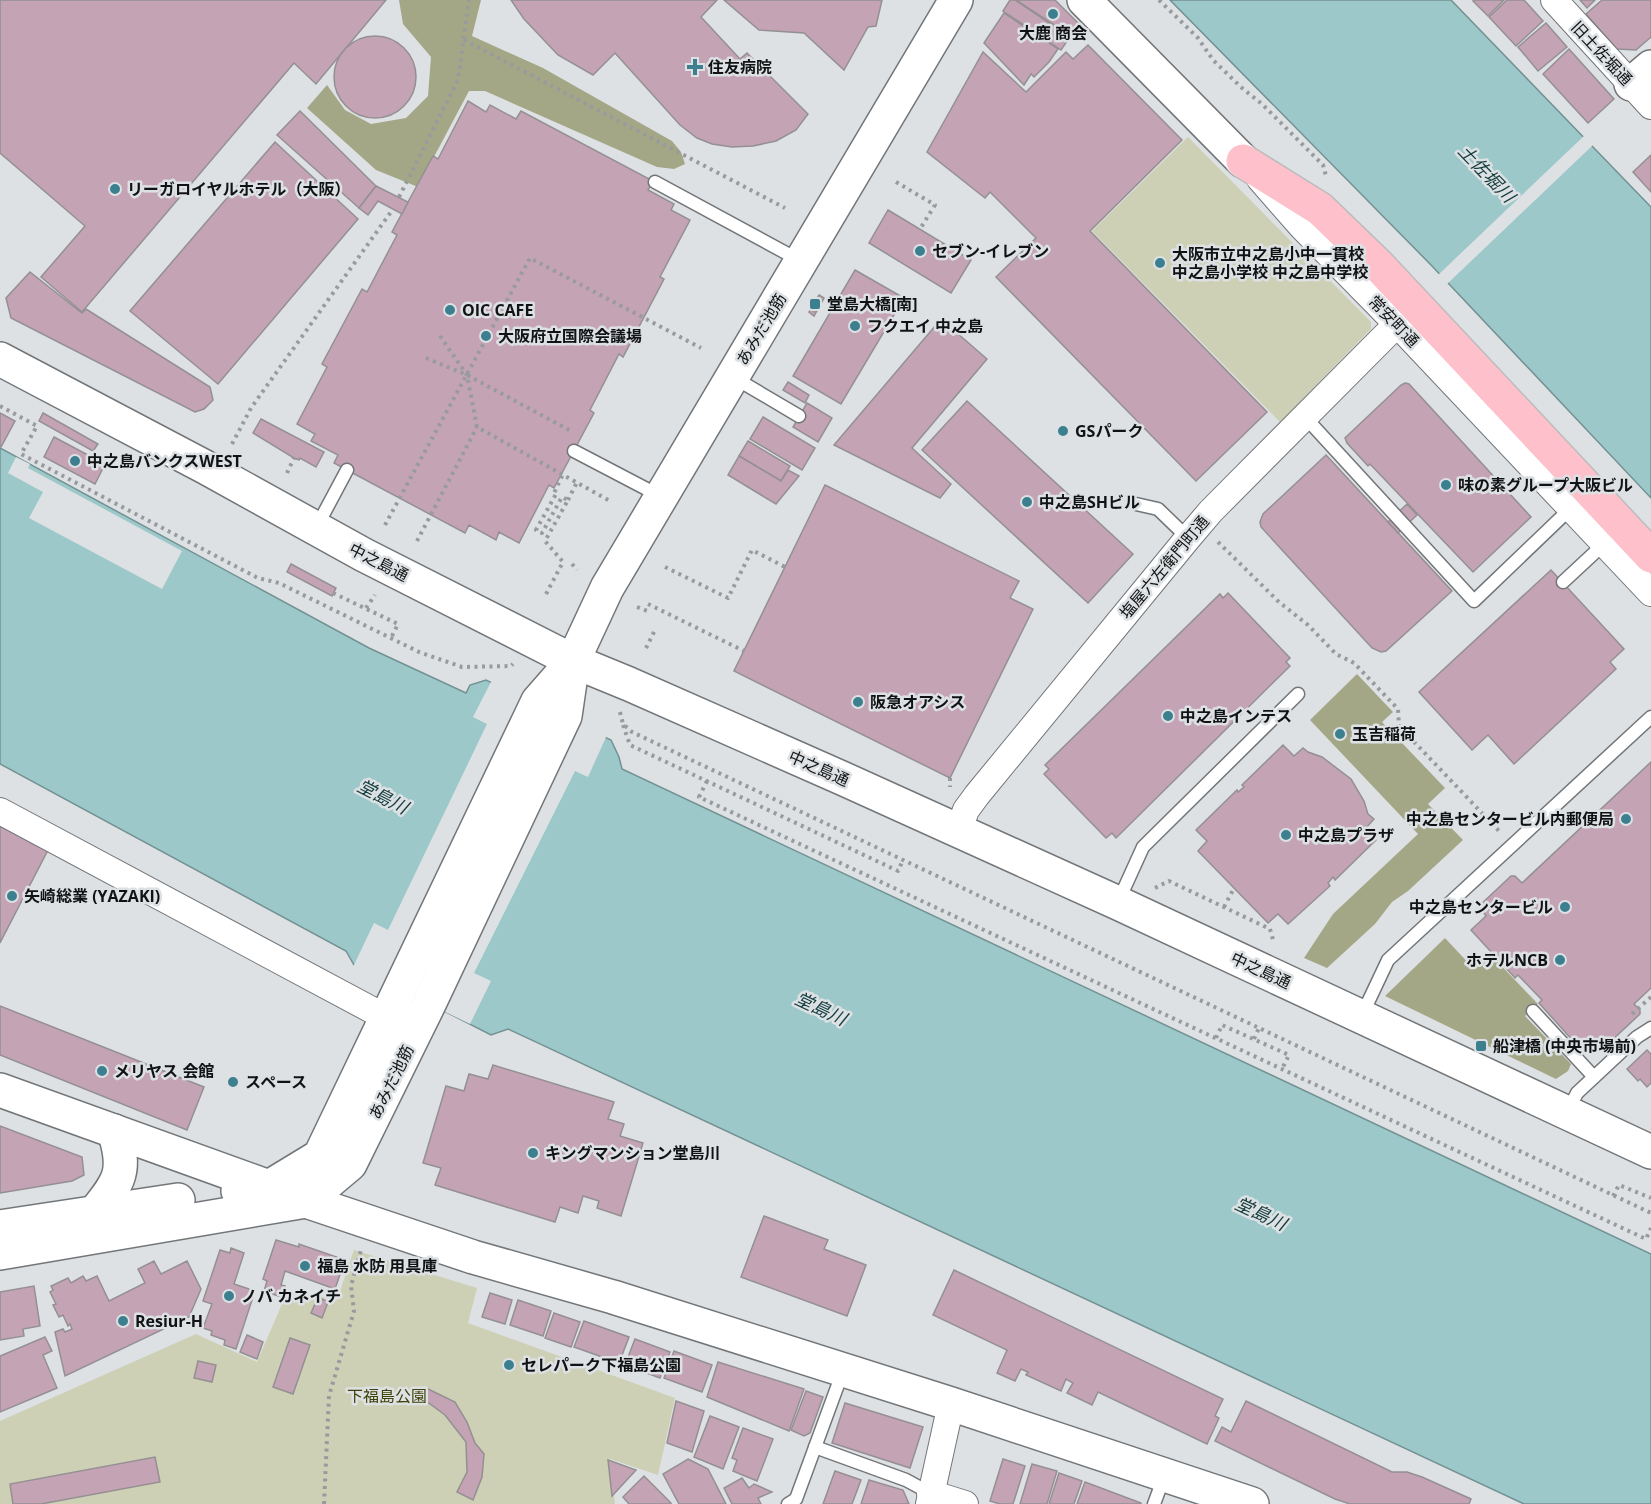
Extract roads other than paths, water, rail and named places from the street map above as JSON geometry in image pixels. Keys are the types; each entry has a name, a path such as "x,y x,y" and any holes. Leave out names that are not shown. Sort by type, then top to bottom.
{"highway":[{"path":"1243,161 1320,209 1378,265 1576,494 1651,556"}],"street":[{"name":"あみだ池筋","path":"306,1201 350,1164 429,1004 551,709 607,588 956,0"},
{"name":"常安町通","path":"1084,0 1243,161 1302,227 1397,324 1576,494 1605,543 1651,593"},
{"name":"旧土佐堀通","path":"1554,0 1644,85"},
{"name":"塩屋六左衛門町通","path":"958,832 966,810 977,795 1211,511 1397,324"},
{"name":"中之島通","path":"0,360 205,467 316,529 573,661 1118,903 1568,1113 1648,1143"},
{"name":"あみだ池筋","path":"0,1227 254,1189 320,1156 392,1003 551,709"},
{"path":"0,811 392,1003"},
{"path":"0,1090 114,1131 254,1189 296,1194 306,1201 494,1264 613,1297 951,1404 1160,1490 1252,1504"},
{"path":"95,1212 114,1189 120,1175 120,1148 114,1131"},
{"path":"254,1189 297,1184 319,1177 353,1158"},
{"path":"0,1253 306,1201"},
{"path":"951,1404 929,1499 965,1504"}],"lane":[{"path":"655,182 801,261"},
{"path":"732,376 799,416"},
{"path":"1305,417 1474,601 1576,494"},
{"path":"573,451 661,497"},
{"path":"316,529 347,470"},
{"path":"1136,504 1158,508 1188,538"},
{"path":"1563,582 1605,543"},
{"path":"1118,903 1143,847 1298,694"},
{"path":"1362,1016 1388,960 1651,717"},
{"path":"1533,1011 1594,1077"},
{"path":"1568,1113 1577,1093 1637,1037 1651,1028"},
{"path":"788,1504 796,1499 844,1370"},
{"path":"815,1447 906,1480 929,1499"}],"water":[{"name":"土佐堀川","path":"1170,0 1451,0 1651,207 1651,498 1432,266"},
{"name":"堂島川","path":"0,448 369,648 466,693 470,685 486,680 611,740 622,769 1651,1254 1651,1504 1524,1504 508,1029 491,1035 354,965 346,951 0,764"}],"place":[{"name":"大鹿 商会","path":"1053,14"},
{"name":"住友病院","path":"695,67"},
{"name":"リーガロイヤルホテル（大阪）","path":"115,189"},
{"name":"セブン-イレブン","path":"920,251"},
{"name":"大阪市立中之島小中一貫校 中之島小学校 中之島中学校","path":"1160,263"},
{"name":"堂島大橋[南]","path":"815,304"},
{"name":"OIC CAFE","path":"450,310"},
{"name":"フクエイ 中之島","path":"855,326"},
{"name":"大阪府立国際会議場","path":"486,336"},
{"name":"GSパーク","path":"1063,431"},
{"name":"中之島バンクスWEST","path":"75,461"},
{"name":"味の素グループ大阪ビル","path":"1446,485"},
{"name":"中之島SHビル","path":"1027,502"},
{"name":"阪急オアシス","path":"858,702"},
{"name":"中之島インテス","path":"1168,716"},
{"name":"玉吉稲荷","path":"1340,734"},
{"name":"中之島センタービル内郵便局","path":"1626,819"},
{"name":"中之島プラザ","path":"1286,835"},
{"name":"矢崎総業 (YAZAKI)","path":"12,896"},
{"name":"中之島センタービル","path":"1565,907"},
{"name":"ホテルNCB","path":"1560,960"},
{"name":"船津橋 (中央市場前)","path":"1481,1046"},
{"name":"メリヤス 会館","path":"102,1071"},
{"name":"スペース","path":"233,1082"},
{"name":"キングマンション堂島川","path":"533,1153"},
{"name":"福島 水防 用具庫","path":"305,1266"},
{"name":"ノバ カネイチ","path":"229,1296"},
{"name":"Resiur-H","path":"123,1321"},
{"name":"セレパーク下福島公園","path":"509,1365"}],"park label":[{"name":"下福島公園","path":"387,1396"}]}
